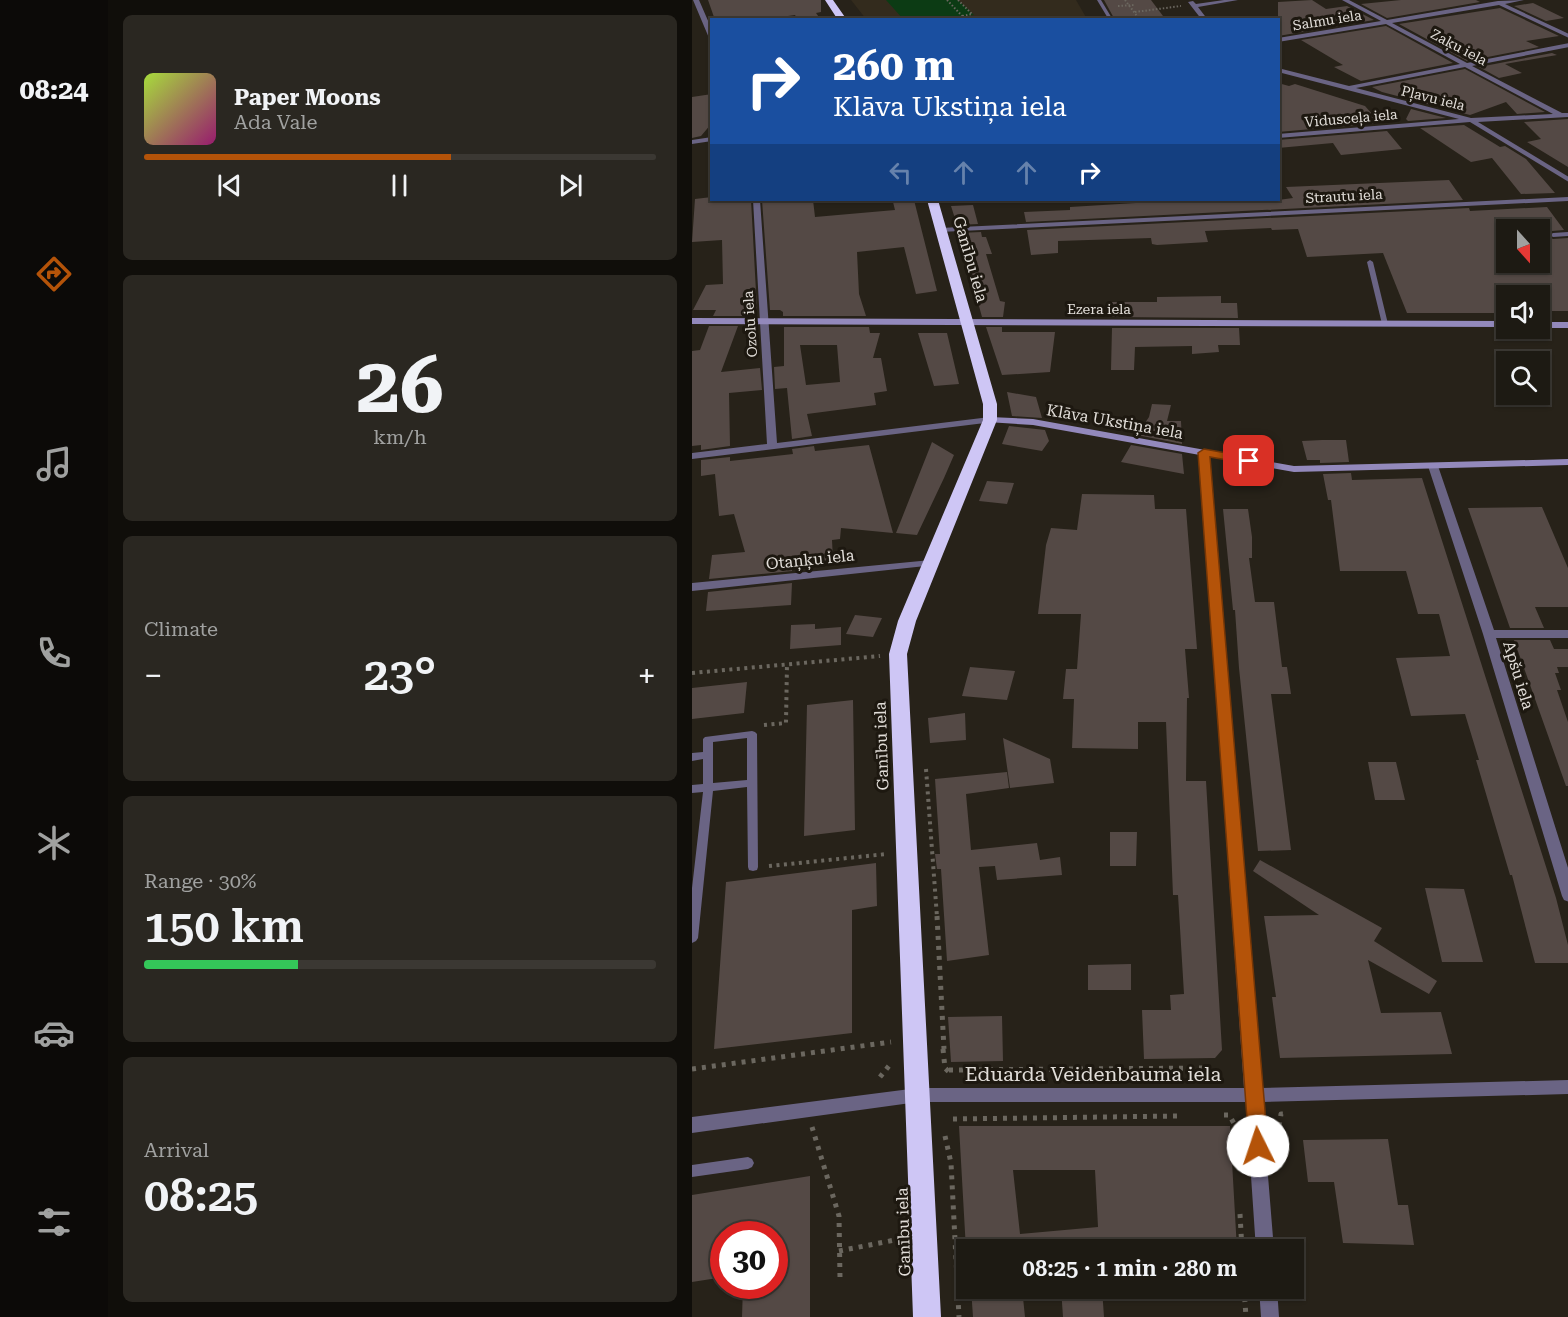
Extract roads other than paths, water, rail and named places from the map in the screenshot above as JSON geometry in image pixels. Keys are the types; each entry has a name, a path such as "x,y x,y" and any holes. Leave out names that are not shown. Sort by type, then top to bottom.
{"highway":[{"path":"829,0 842,18"},
{"name":"Ganību iela","path":"927,1317 898,654 907,621 990,420 990,404 932,201"}],"street":[{"path":"696,0 710,33"},
{"path":"1190,0 1204,18"},
{"path":"1195,6 1235,0"},
{"name":"Zaķu iela","path":"1345,0 1565,115"},
{"path":"1492,0 1568,36"},
{"name":"Salmu iela","path":"1280,40 1521,0"},
{"path":"1346,88 1568,45"},
{"name":"Pļavu iela","path":"1280,71 1471,120 1568,180"},
{"name":"Vidusceļa iela","path":"1280,136 1471,120 1565,115"},
{"path":"692,142 710,139"},
{"name":"Strautu iela","path":"940,230 1568,199"},
{"name":"Ozolu iela","path":"756,201 772,447"},
{"name":"Ezera iela","path":"692,321 1496,324"},
{"path":"1550,324 1568,325"},
{"name":"Klāva Ukstiņa iela","path":"692,456 990,420 1032,422 1294,469 1568,462"},
{"path":"1204,453 1264,1239"},
{"name":"Apšu iela","path":"1433,466 1489,634 1568,896"},
{"name":"Otaņķu iela","path":"692,587 931,563"},
{"path":"1489,634 1568,634"},
{"name":"Eduarda Veidenbauma iela","path":"692,1125 918,1095 1255,1095 1568,1087"},
{"path":"1269,1299 1270,1317"}],"lane":[{"path":"1099,0 1110,18"},
{"path":"1553,235 1568,234"},
{"path":"1370,262 1385,324"},
{"path":"692,938 708,787 708,739 752,734 753,867"},
{"path":"692,757 709,755"},
{"path":"692,789 752,783"},
{"path":"692,1171 748,1163"}]}
